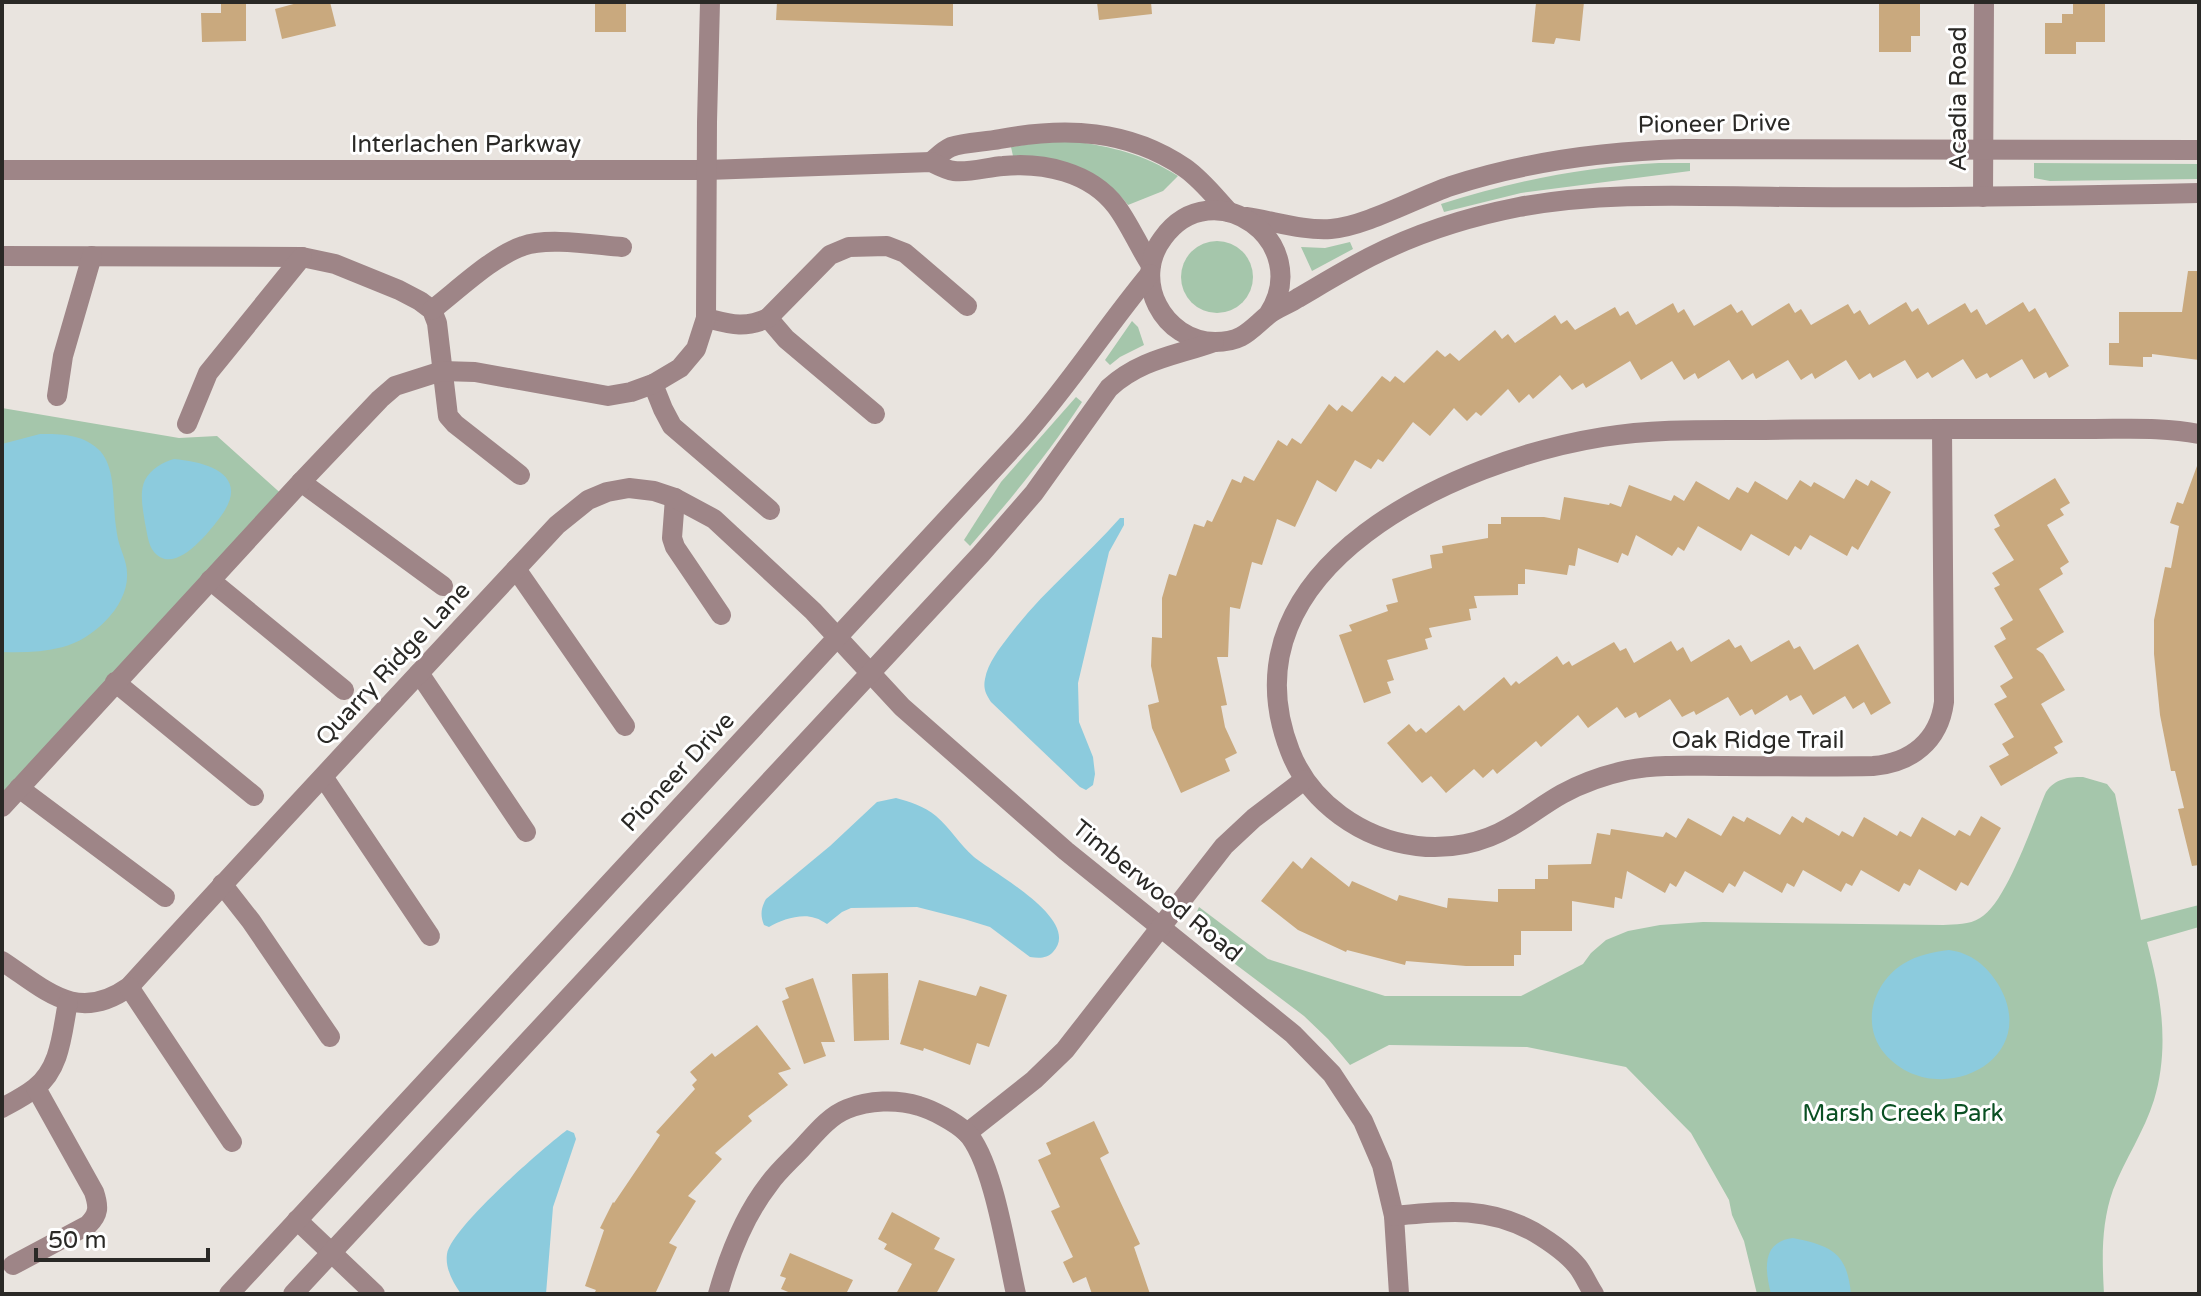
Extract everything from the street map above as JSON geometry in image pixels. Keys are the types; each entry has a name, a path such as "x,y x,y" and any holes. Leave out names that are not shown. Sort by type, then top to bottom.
{"street":[{"path":"2,807 301,482 395,386 442,371 475,372 608,396 653,384 680,368 696,349 706,318 710,2"},
{"name":"Acadia Road","path":"1983,197 1984,2"},
{"name":"Interlachen Parkway","path":"931,162 950,147 1027,134 1067,131 1098,134 1133,143 1178,164 1236,214"},
{"name":"Pioneer Drive","path":"1236,214 1311,229 1336,229 1498,172 1564,158 1631,150 2199,150"},
{"name":"Interlachen Parkway","path":"2,170 707,170 931,162 953,171 1011,165 1048,167 1099,189 1115,205 1150,269"},
{"path":"1268,315 1344,271 1420,235 1475,217 1535,205 1617,197 1983,197 2199,193"},
{"path":"293,1294 1021,508 1112,385 1150,361 1241,337 1259,326 1279,291 1279,264 1270,240 1258,226 1236,214 1215,211 1201,212 1176,224 1158,245 1150,269 1154,299 1168,321 1189,337 1214,342"},
{"path":"432,310 503,255 525,244 547,242 622,247"},
{"path":"706,318 751,326 768,318 830,255 849,247 887,246 905,253 967,306"},
{"path":"2,256 302,257 335,264 399,290 432,310 437,323 448,416 520,475"},
{"path":"57,396 63,356 92,256"},
{"path":"187,424 208,373 302,257"},
{"name":"Pioneer Drive","path":"229,1294 1037,422 1150,269"},
{"path":"768,318 786,339 875,414"},
{"path":"653,384 672,426 770,510"},
{"name":"Oak Ridge Trail","path":"1942,429 1944,702 1933,736 1912,755 1895,763 1873,766 1675,766 1629,770 1571,789 1498,834 1469,843 1438,847 1400,843 1360,828 1336,812 1304,780 1283,732 1278,698 1280,658 1290,622 1308,588 1331,562 1377,525 1414,502 1517,457 1621,434 1681,430 1942,429 2141,429 2199,434"},
{"path":"301,482 443,586"},
{"name":"Quarry Ridge Lane","path":"68,1002 100,1002 113,998 129,987 557,525 588,500 629,488 654,491 675,498 714,519 838,637"},
{"path":"675,498 672,538 675,547 721,615"},
{"path":"516,569 625,726"},
{"path":"210,580 344,690"},
{"name":"Timberwood Road","path":"838,637 902,707 1161,929 1293,1034 1332,1074 1363,1121 1382,1165 1394,1216 1399,1294"},
{"path":"419,673 526,832"},
{"path":"115,682 254,796"},
{"path":"324,778 430,936"},
{"path":"967,1133 1034,1080 1065,1050 1236,834 1304,780"},
{"path":"19,788 165,897"},
{"path":"222,884 330,1037"},
{"path":"2,961 68,1002 58,1056 50,1071 36,1088 2,1108"},
{"path":"129,987 232,1142"},
{"path":"13,1265 88,1225 97,1217 99,1206 36,1088"},
{"path":"718,1294 736,1239 769,1184 821,1127 846,1109 874,1102 905,1101 932,1110 967,1133 982,1158 990,1180 1016,1294"},
{"path":"1394,1216 1444,1211 1479,1212 1514,1221 1549,1240 1577,1265 1594,1294"},
{"path":"297,1220 375,1294"}],"green space":[{"path":"1072,141 1127,152 1178,176 1163,191 1128,205 1117,192 1091,173 1062,162 1013,156 1011,147"},
{"path":"1659,163 1690,163 1690,171 1521,193 1444,212 1441,204 1548,176"},
{"path":"2034,163 2199,164 2199,179 2050,181 2034,178"},
{"path":"1210,241 1224,241 1243,251 1253,270 1253,284 1243,303 1224,313 1210,313 1191,303 1181,284 1181,270 1191,251"},
{"path":"1350,242 1353,249 1312,271 1301,247 1325,248"},
{"path":"1132,321 1138,327 1144,345 1110,365 1105,360"},
{"path":"1076,397 1082,402 1056,440 970,546 964,540 1001,482"},
{"path":"2,408 179,438 217,436 286,498 2,807"},
{"name":"Marsh Creek Park","path":"2083,777 2107,784 2115,794 2141,920 2199,905 2199,927 2147,942 2160,1001 2162,1060 2150,1112 2109,1203 2103,1242 2104,1294 1757,1294 1744,1241 1729,1200 1691,1133 1626,1067 1527,1047 1389,1045 1350,1065 1304,1016 1202,939 1195,928 1199,907 1268,959 1385,996 1521,996 1583,964 1606,940 1628,931 1660,925 1703,922 1967,923 1990,910 1999,897 2018,861 2046,792 2062,780"}],"water":[{"path":"40,434 78,438 92,444 104,455 112,482 117,534 127,569 126,585 116,609 86,637 55,649 2,652 2,444"},
{"path":"174,459 200,463 222,473 231,490 229,502 209,531 182,556 172,559 162,558 150,546 142,495 143,485 151,472"},
{"path":"1120,518 1124,518 1124,525 1109,552 1078,683 1079,722 1093,757 1095,774 1093,785 1086,790 991,702 984,683 994,656 1022,620"},
{"path":"896,798 922,807 936,816 974,857 1032,898 1056,926 1059,939 1053,952 1045,957 1030,957 990,927 917,907 851,908 827,924 804,916 769,927 764,925 762,912 766,899 877,802"},
{"path":"1949,950 1977,961 1998,984 2009,1012 2007,1036 1996,1056 1978,1070 1955,1078 1930,1078 1906,1071 1885,1054 1873,1030 1873,1005 1884,982 1903,964 1925,954"},
{"path":"567,1130 574,1133 576,1139 553,1207 546,1294 461,1294 447,1265 452,1242 480,1208"},
{"path":"1793,1238 1818,1244 1835,1254 1846,1269 1851,1294 1771,1294 1767,1276 1770,1251 1775,1245"}],"building":[{"path":"221,2 246,2 246,41 202,42 201,13 221,13"},
{"path":"301,2 330,2 336,26 282,39 275,9"},
{"path":"595,2 626,2 626,32 595,32"},
{"path":"777,2 953,2 953,26 776,20"},
{"path":"1097,2 1151,2 1152,14 1099,20"},
{"path":"1584,2 1580,41 1556,38 1554,44 1532,42 1536,3"},
{"path":"1879,2 1920,2 1920,36 1911,36 1911,52 1879,52"},
{"path":"2073,2 2105,2 2105,42 2076,42 2076,54 2045,54 2045,23 2062,23 2062,14 2073,14"},
{"path":"2188,271 2199,271 2199,360 2152,354 2152,357 2143,357 2143,367 2109,365 2109,343 2119,343 2119,312 2182,312"},
{"path":"1906,302 1912,312 1918,308 1928,325 1965,303 1971,313 1977,309 1986,325 2023,302 2029,312 2035,308 2069,366 2049,378 2046,372 2034,379 2022,359 1990,378 1987,373 1976,379 1963,359 1932,378 1928,372 1917,379 1905,360 1873,378 1870,373 1859,380 1846,360 1815,379 1812,373 1801,380 1788,360 1756,379 1753,373 1742,380 1729,360 1698,379 1695,373 1684,380 1672,361 1641,380 1630,361 1586,388 1583,383 1572,390 1560,375 1533,399 1529,394 1519,403 1508,389 1481,416 1476,412 1467,421 1454,408 1430,436 1413,422 1383,462 1378,459 1371,469 1355,460 1336,492 1317,480 1295,527 1277,519 1262,565 1252,562 1240,609 1230,607 1228,657 1217,657 1227,705 1221,706 1225,727 1237,753 1225,759 1230,771 1181,793 1152,728 1148,705 1159,702 1151,666 1152,637 1162,638 1162,598 1169,574 1176,576 1194,524 1204,527 1207,520 1212,522 1232,479 1241,483 1244,476 1254,481 1278,440 1287,446 1292,438 1301,444 1329,404 1337,411 1342,405 1352,412 1382,376 1390,382 1395,376 1404,383 1437,350 1445,357 1450,353 1459,361 1495,330 1502,339 1508,334 1515,343 1555,315 1561,324 1567,320 1575,330 1615,307 1620,316 1628,311 1636,325 1673,303 1678,313 1684,309 1694,326 1731,304 1737,313 1742,310 1752,326 1789,303 1795,313 1801,309 1811,325 1848,304 1854,314 1860,310 1869,325"},
{"path":"2197,466 2199,865 2192,866 2178,809 2184,808 2175,771 2171,771 2160,715 2154,620 2165,567 2171,568 2179,526 2170,523 2177,502 2183,504"},
{"path":"2055,478 2070,503 2060,509 2064,515 2047,525 2069,562 2060,568 2063,574 2039,589 2064,632 2036,649 2043,654 2065,690 2041,704 2063,742 2054,747 2058,753 2001,786 1989,766 2009,755 2002,744 2014,737 1994,704 2007,697 2000,686 2013,678 1994,646 2006,639 2000,628 2013,620 1994,588 2000,585 1992,573 2014,560 1994,529 2000,526 1994,515"},
{"path":"1856,479 1868,486 1871,480 1891,492 1858,550 1852,546 1847,556 1810,535 1801,550 1795,546 1789,556 1751,534 1741,551 1698,526 1684,551 1678,547 1672,556 1636,535 1628,556 1622,553 1618,563 1578,548 1575,566 1569,565 1567,575 1525,569 1525,584 1518,584 1518,595 1474,596 1477,608 1469,609 1471,620 1429,628 1432,637 1425,639 1428,649 1387,660 1394,680 1387,682 1391,693 1364,703 1339,635 1352,631 1349,625 1388,611 1386,605 1398,602 1392,579 1432,568 1430,555 1443,553 1442,546 1488,538 1488,524 1501,524 1501,517 1560,520 1564,497 1621,507 1629,485 1671,501 1674,495 1684,501 1696,481 1729,500 1737,487 1748,493 1755,481 1787,500 1800,480 1811,487 1814,482 1844,499"},
{"path":"1729,639 1735,648 1741,645 1751,662 1789,640 1794,649 1800,646 1814,670 1858,644 1891,703 1871,715 1864,702 1853,709 1845,696 1813,715 1801,695 1790,701 1787,695 1755,715 1752,709 1740,716 1728,697 1696,715 1694,711 1682,717 1670,699 1639,718 1636,712 1625,718 1617,707 1588,728 1578,715 1541,747 1536,741 1497,774 1493,769 1483,778 1474,769 1446,793 1431,776 1422,783 1387,743 1409,724 1416,732 1421,728 1426,733 1459,705 1464,711 1504,677 1511,686 1516,681 1519,684 1557,656 1563,665 1569,661 1572,666 1614,642 1620,651 1626,648 1634,663 1671,641 1677,651 1683,647 1691,662"},
{"path":"1733,816 1744,822 1747,817 1780,835 1792,816 1803,823 1806,817 1839,836 1842,831 1853,837 1864,817 1897,836 1900,831 1911,837 1922,817 1955,836 1959,830 1970,836 1981,816 2001,828 1968,886 1961,882 1956,891 1919,869 1910,886 1904,883 1899,892 1861,870 1852,886 1846,883 1841,892 1803,870 1794,887 1787,883 1782,893 1744,871 1735,887 1729,883 1723,893 1685,871 1676,887 1670,883 1665,893 1627,871 1622,899 1615,897 1614,908 1572,901 1572,931 1521,931 1521,955 1514,955 1514,966 1406,961 1405,965 1346,952 1298,930 1261,901 1293,861 1302,869 1311,857 1349,887 1352,881 1397,901 1399,895 1447,908 1448,898 1498,902 1498,889 1535,889 1535,879 1548,879 1548,865 1591,864 1597,833 1610,835 1611,829 1663,837 1666,832 1676,838 1688,818 1721,836"},
{"path":"888,973 889,1040 854,1041 852,974"},
{"path":"813,978 835,1042 821,1042 826,1056 804,1064 782,1001 789,998 785,988"},
{"path":"919,980 976,996 980,986 1007,995 989,1047 977,1043 970,1065 924,1048 923,1051 900,1044"},
{"path":"757,1025 791,1069 778,1073 788,1085 748,1116 752,1121 715,1153 722,1159 688,1196 696,1201 669,1243 677,1247 655,1294 594,1294 596,1290 585,1286 604,1230 600,1228 613,1202 660,1135 656,1132 695,1089 692,1085 697,1080 690,1072 712,1053 715,1057"},
{"path":"1094,1121 1109,1153 1100,1158 1140,1244 1134,1247 1150,1294 1092,1294 1086,1277 1073,1283 1063,1262 1073,1257 1051,1211 1060,1207 1038,1160 1051,1154 1046,1143"},
{"path":"892,1212 940,1238 934,1249 955,1259 936,1294 896,1294 912,1264 884,1249 887,1244 878,1239"},
{"path":"790,1253 853,1280 846,1294 793,1294 781,1289 786,1278 780,1276"}]}
